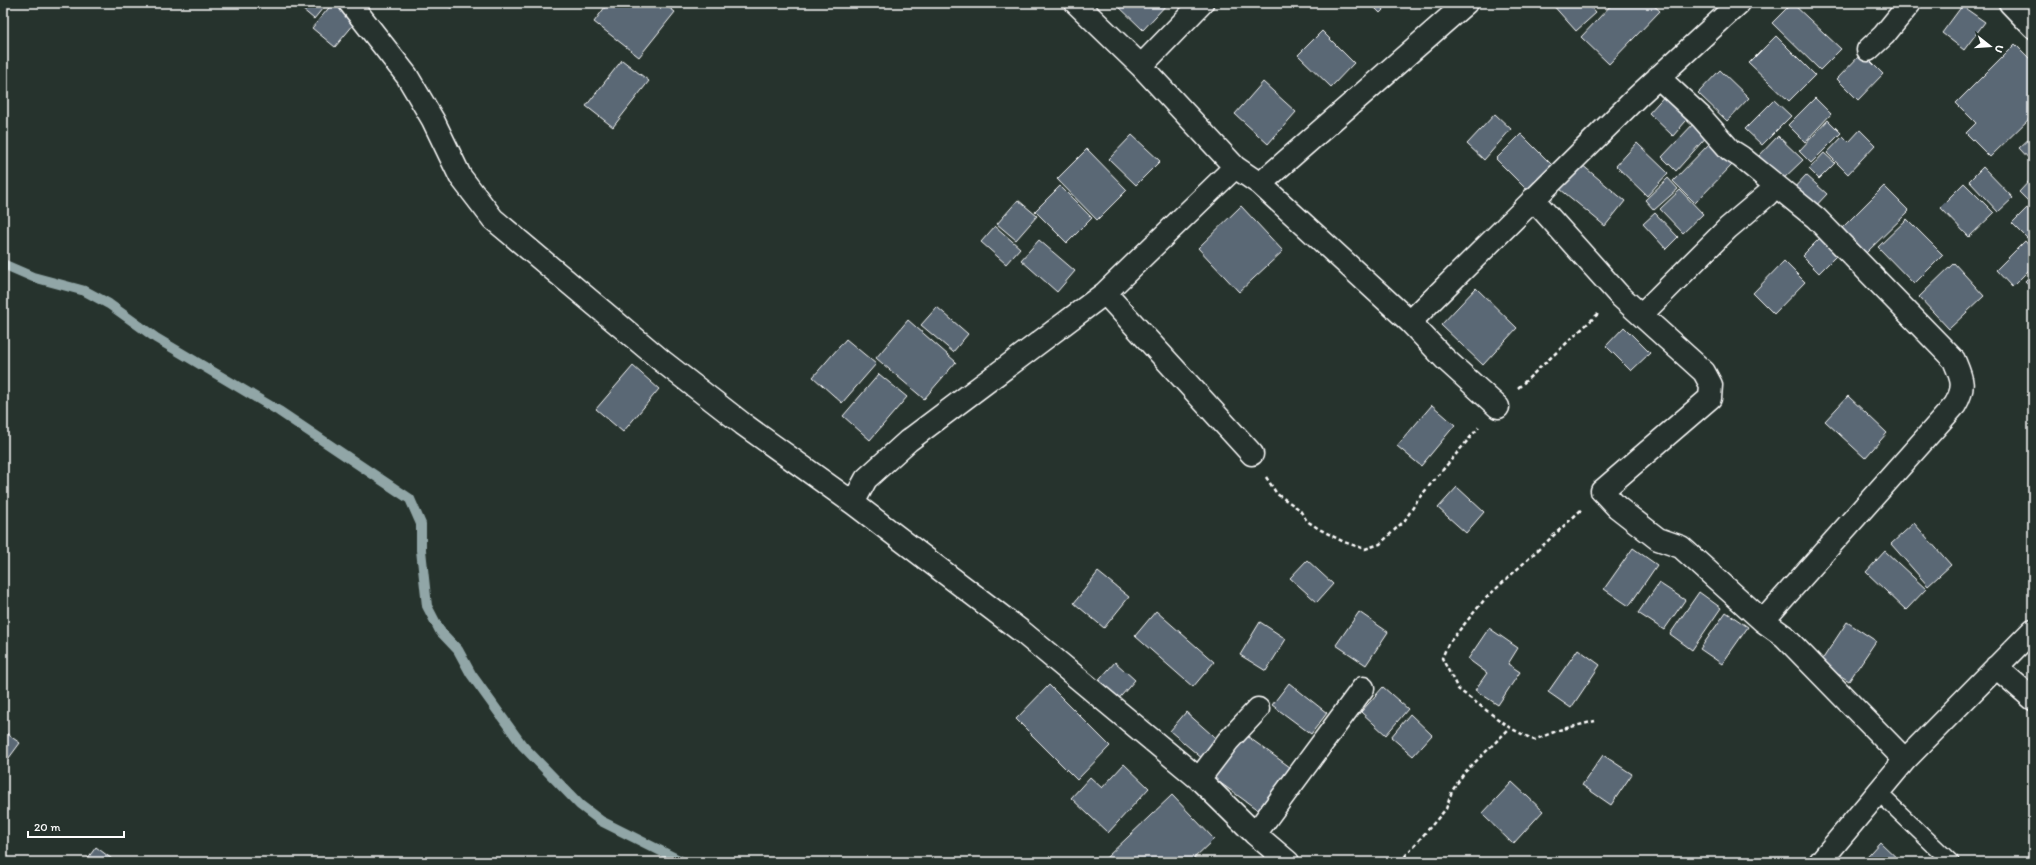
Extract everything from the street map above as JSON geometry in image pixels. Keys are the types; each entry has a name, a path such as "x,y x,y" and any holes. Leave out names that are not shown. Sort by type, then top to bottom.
{"street":[{"path":"350,3 407,76 433,120 460,176 494,218 662,362 743,424 853,503 1021,631 1199,779 1255,834 1288,862"},
{"path":"1076,3 1140,66 1236,167 1260,184 1410,322 1444,358 1498,407"},
{"path":"1140,66 1202,3"},
{"path":"1260,184 1466,3"},
{"path":"1410,322 1658,77 1739,3"},
{"path":"1868,50 1884,35 1910,3"},
{"path":"2010,3 2033,27"},
{"path":"1658,77 1701,117 1730,150 1742,157 1775,186 1786,192 1816,218 1954,360 1962,379 1962,393 1955,405 1763,621"},
{"path":"853,503 866,479 908,442 1105,294 1236,167"},
{"path":"1642,314 1728,228 1775,186"},
{"path":"1533,199 1619,294 1704,372 1711,385 1710,398 1602,491 1617,507 1642,528 1658,539 1681,547 1763,621 1784,636 1904,760"},
{"path":"1105,294 1252,454"},
{"path":"1820,862 1904,760 2033,630"},
{"path":"1996,667 2033,699"},
{"path":"1255,834 1363,688"},
{"path":"1199,779 1228,741 1258,708"}],"lane":[{"path":"1878,792 1951,862"}],"path":[{"path":"1252,454 1277,494 1299,509 1308,521 1319,530 1344,542 1365,549 1380,544 1405,520 1419,498 1498,407 1619,294"},
{"path":"1595,721 1559,730 1534,740 1510,728 1458,689 1442,658 1448,644 1486,599 1602,491"},
{"path":"1400,862 1446,809 1452,791 1464,773 1510,728"}],"building":[{"path":"295,3 327,3 314,19"},
{"path":"333,3 341,3 359,18 335,47 312,28"},
{"path":"443,3 454,3 451,8"},
{"path":"608,3 663,3 675,12 639,57 594,22"},
{"path":"1115,3 1168,3 1143,30"},
{"path":"1370,3 1390,3 1380,13"},
{"path":"1551,3 1587,3 1596,13 1576,31"},
{"path":"1613,3 1651,3 1660,11 1609,64 1581,37"},
{"path":"1792,3 1841,49 1820,70 1772,23"},
{"path":"1962,6 1985,22 1964,50 1942,33"},
{"path":"1322,31 1354,63 1331,87 1298,55"},
{"path":"1776,36 1815,75 1789,101 1749,63"},
{"path":"2015,44 2033,62 2033,115 1990,157 1966,133 1976,123 1956,103"},
{"path":"1862,53 1883,74 1858,100 1837,79"},
{"path":"622,60 649,81 613,127 586,106"},
{"path":"1720,70 1749,98 1727,121 1698,93"},
{"path":"1263,82 1296,112 1268,144 1235,114"},
{"path":"1668,92 1692,114 1673,136 1649,113"},
{"path":"1815,98 1831,114 1805,142 1788,125"},
{"path":"1774,100 1791,116 1762,145 1745,129"},
{"path":"1495,114 1511,129 1484,160 1467,144"},
{"path":"1828,120 1841,133 1811,163 1799,151"},
{"path":"1696,121 1709,134 1676,171 1662,157"},
{"path":"1860,130 1875,145 1848,174 1827,153 1843,136 1849,142"},
{"path":"1521,134 1554,167 1529,192 1496,159"},
{"path":"1132,135 1160,161 1136,185 1109,159"},
{"path":"2033,135 2033,163 2019,148"},
{"path":"1778,136 1803,160 1782,180 1758,157"},
{"path":"1712,141 1734,163 1695,203 1673,181"},
{"path":"1637,143 1668,173 1647,196 1616,166"},
{"path":"1087,149 1127,190 1097,220 1057,179"},
{"path":"1824,153 1835,163 1819,179 1809,169"},
{"path":"1581,164 1625,201 1605,226 1560,189"},
{"path":"1983,167 2013,198 1998,212 1969,181"},
{"path":"1806,175 1827,194 1812,210 1792,190"},
{"path":"2033,177 2033,206 2019,192"},
{"path":"1668,178 1678,189 1654,210 1645,200"},
{"path":"1964,183 1994,213 1969,237 1940,207"},
{"path":"1060,186 1092,218 1067,243 1035,211"},
{"path":"1884,186 1909,211 1866,253 1842,228"},
{"path":"1680,190 1703,214 1683,233 1660,209"},
{"path":"1018,200 1037,216 1016,240 997,224"},
{"path":"1241,206 1283,251 1239,292 1198,248"},
{"path":"2029,206 2033,210 2033,244 2012,223"},
{"path":"1655,213 1678,237 1666,249 1643,224"},
{"path":"1907,219 1943,255 1914,284 1878,247"},
{"path":"995,226 1020,248 1006,264 981,242"},
{"path":"1824,234 1841,251 1819,273 1802,256"},
{"path":"1039,240 1075,271 1057,292 1021,260"},
{"path":"2025,241 2033,250 2033,266 2012,287 1996,270"},
{"path":"1784,261 1805,282 1774,314 1753,293"},
{"path":"1954,263 1984,296 1949,329 1919,297"},
{"path":"2033,273 2033,288 2025,281"},
{"path":"1476,288 1517,328 1483,365 1441,325"},
{"path":"937,307 968,334 953,352 921,325"},
{"path":"908,320 956,362 924,399 876,358"},
{"path":"1624,327 1650,353 1631,371 1606,346"},
{"path":"846,339 876,364 842,403 813,377"},
{"path":"633,366 659,389 623,432 596,409"},
{"path":"879,374 907,397 870,440 843,416"},
{"path":"1848,396 1887,433 1865,458 1825,421"},
{"path":"1432,405 1455,425 1421,466 1397,446"},
{"path":"1457,487 1484,512 1466,533 1438,508"},
{"path":"1914,523 1951,565 1928,586 1891,544"},
{"path":"1633,548 1657,565 1629,606 1604,589"},
{"path":"1885,551 1926,589 1906,610 1866,572"},
{"path":"1307,560 1333,584 1317,602 1290,578"},
{"path":"1098,572 1129,597 1104,628 1074,603"},
{"path":"1659,583 1685,600 1664,630 1638,613"},
{"path":"1699,592 1721,608 1692,650 1670,634"},
{"path":"1156,611 1214,662 1193,687 1135,636"},
{"path":"1359,612 1388,632 1366,665 1336,645"},
{"path":"1726,612 1748,627 1722,664 1700,649"},
{"path":"1260,622 1286,639 1266,671 1240,655"},
{"path":"1847,622 1876,641 1849,681 1820,663"},
{"path":"1489,628 1518,648 1508,664 1520,672 1498,705 1475,690 1487,673 1468,659"},
{"path":"1578,649 1600,665 1571,708 1548,692"},
{"path":"1115,662 1135,680 1115,703 1095,685"},
{"path":"1289,683 1327,713 1311,734 1272,705"},
{"path":"1049,685 1110,746 1077,780 1016,719"},
{"path":"1383,687 1408,709 1386,735 1361,712"},
{"path":"1186,712 1220,742 1204,760 1170,731"},
{"path":"1410,714 1432,735 1413,756 1391,737"},
{"path":"3,731 20,743 3,766"},
{"path":"1240,731 1294,770 1262,813 1208,774"},
{"path":"1603,755 1632,774 1611,805 1582,785"},
{"path":"1124,764 1149,788 1108,833 1071,798 1090,777 1102,788"},
{"path":"1512,782 1543,811 1513,844 1482,814"},
{"path":"1172,795 1214,839 1190,862 1110,862 1106,858"},
{"path":"1880,842 1901,862 1862,862"},
{"path":"96,847 116,862 85,862"}],"waterway":[{"path":"3,264 33,277 85,291 109,304 156,338 279,411 410,499 421,524 421,550 427,606 440,631 458,650 471,674 522,745 580,805 601,821 683,862"}]}
